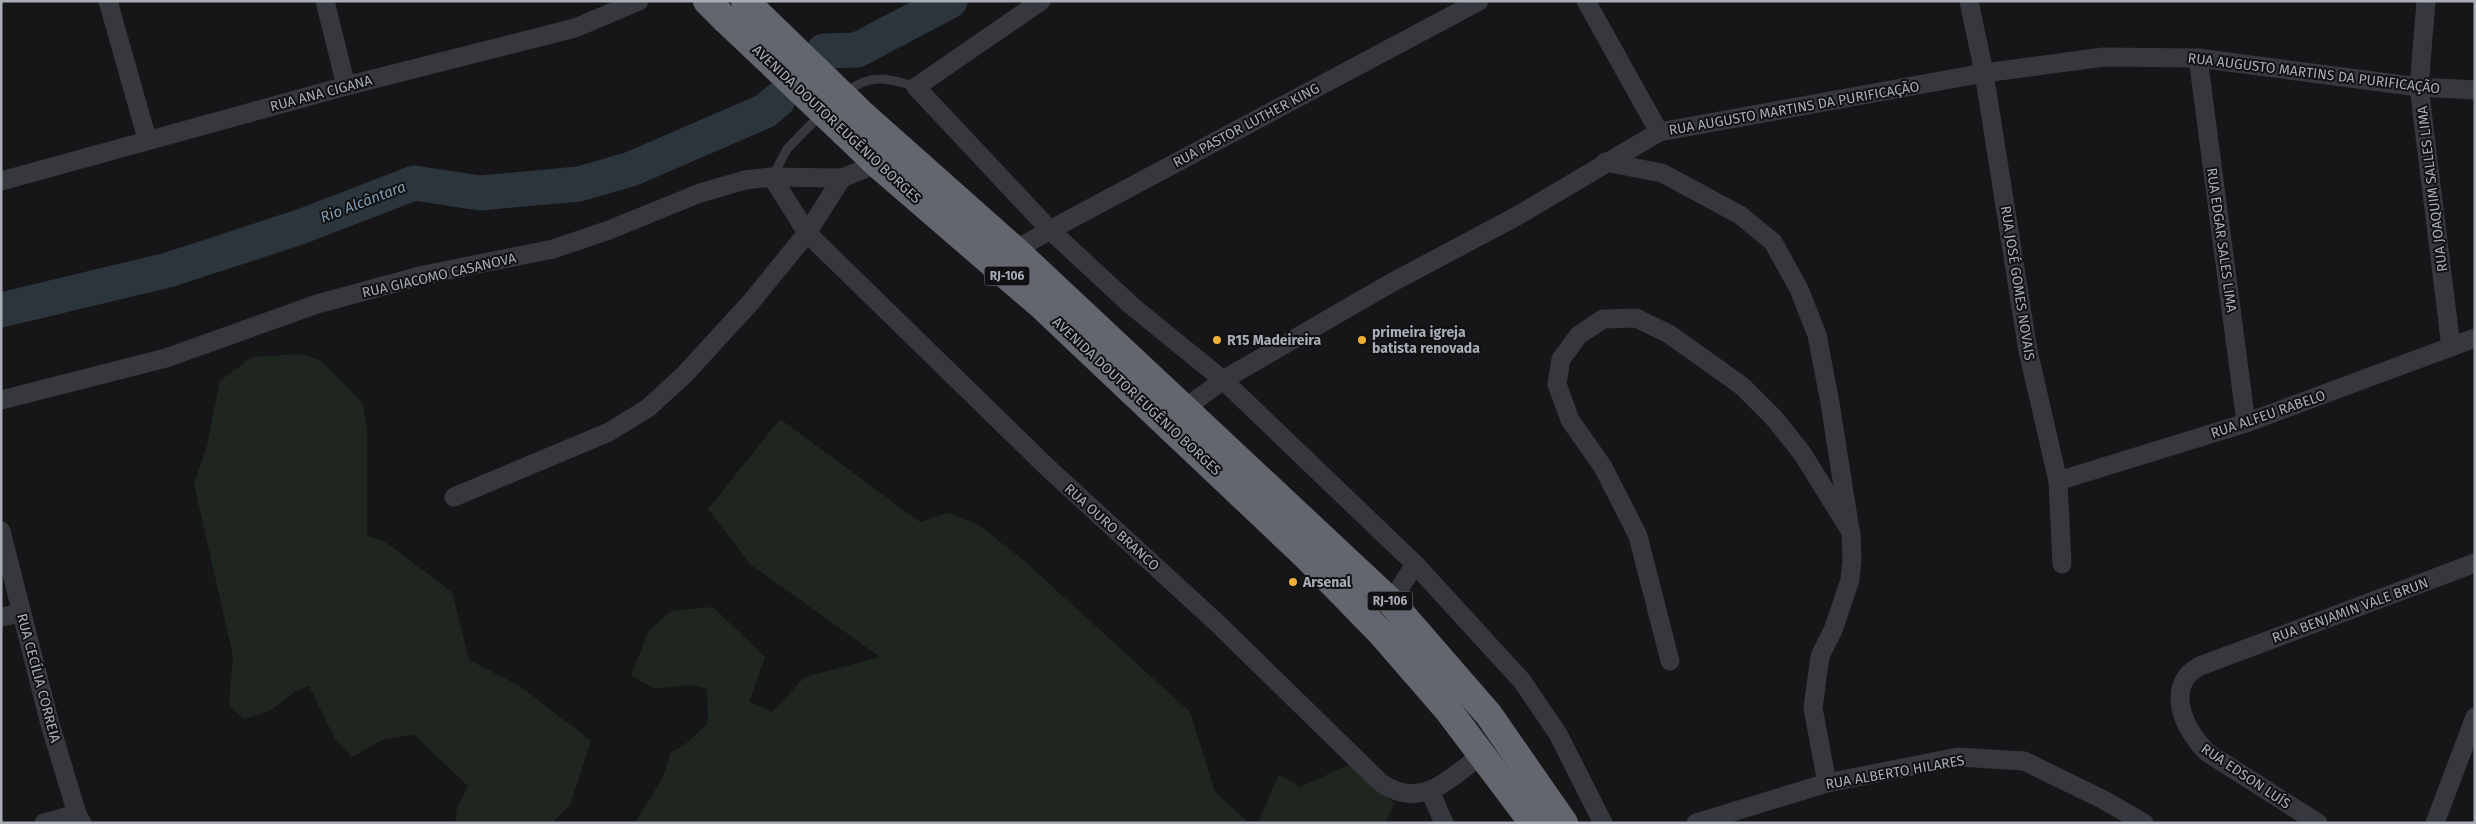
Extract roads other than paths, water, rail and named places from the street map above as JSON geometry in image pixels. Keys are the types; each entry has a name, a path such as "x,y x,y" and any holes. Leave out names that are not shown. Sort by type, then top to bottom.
{"highway":[{"name":"AVENIDA DOUTOR EUGÊNIO BORGES","path":"746,1 854,124 878,164 1042,307 1305,555 1382,634 1483,754 1533,823"},
{"name":"AVENIDA DOUTOR EUGÊNIO BORGES","path":"716,10 854,124 1015,250 1391,602 1489,715 1564,823"}],"street":[{"path":"108,1 147,139"},
{"path":"325,1 346,86"},
{"name":"RUA ANA CIGANA","path":"1,180 346,86 575,28 639,1"},
{"path":"1041,1 916,87 1050,230 1132,306 1222,380 1415,564 1522,682 1558,734 1603,823"},
{"name":"RUA PASTOR LUTHER KING","path":"1015,250 1479,1"},
{"path":"1586,1 1659,132"},
{"name":"RUA JOSÉ GOMES NOVAIS","path":"1969,1 1984,73 2028,352 2058,481 2062,564"},
{"name":"RUA JOAQUIM SALLES LIMA","path":"2426,1 2419,87 2451,347"},
{"name":"RUA AUGUSTO MARTINS DA PURIFICAÇÃO","path":"1184,409 1222,380 1390,283 1516,216 1659,132 1984,73 2104,57 2198,58 2419,87 2475,90"},
{"name":"RUA EDGAR SALES LIMA","path":"2198,58 2246,423"},
{"path":"1605,162 1662,174 1740,215 1773,242 1799,289 1817,335 1851,532 1852,560 1850,580 1833,630 1820,656 1813,708 1827,783"},
{"name":"RUA GIACOMO CASANOVA","path":"1,400 166,358 326,302 424,275 553,249 609,230 700,193 745,180 772,177 842,178 878,164"},
{"name":"RUA OURO BRANCO","path":"772,177 807,233 1048,468 1216,622 1381,783 1394,792 1408,795 1430,791 1483,754"},
{"path":"454,497 608,432 648,408 685,374 750,302 807,233 842,178"},
{"path":"1670,661 1638,536 1603,467 1570,420 1557,384 1561,359 1579,336 1603,320 1636,318 1669,334 1712,363 1742,386 1774,418 1802,453 1851,532"},
{"name":"RUA ALFEU RABELO","path":"2058,481 2246,423 2475,338"},
{"name":"RUA CECÍLIA CORREIA","path":"1,531 50,724 80,818"},
{"name":"RUA BENJAMIN VALE BRUN","path":"2226,656 2475,563"},
{"path":"1391,602 1415,564"},
{"path":"1,617 21,613"},
{"name":"RUA EDSON LUÍS","path":"2226,656 2188,672 2182,681 2180,702 2187,726 2197,743 2208,754 2318,823"},
{"path":"2435,823 2475,717"},
{"name":"RUA ALBERTO HILARES","path":"1696,823 1827,783 1958,757 2024,761 2102,799 2144,823"},
{"path":"1430,791 1444,823"},
{"path":"44,823 80,818"}],"lane":[{"path":"772,177 786,148 852,88 872,79 891,78 916,87"}],"waterway":[{"name":"Rio Alcântara","path":"824,51 857,50 950,1"},
{"name":"Rio Alcântara","path":"1,310 168,270 300,227 414,183 480,193 579,184 631,169 765,111 778,100"}],"place":[{"name":"R15 Madeireira","path":"1217,340"},
{"name":"primeira igreja batista renovada","path":"1362,340"},
{"name":"Arsenal","path":"1293,582"}]}
